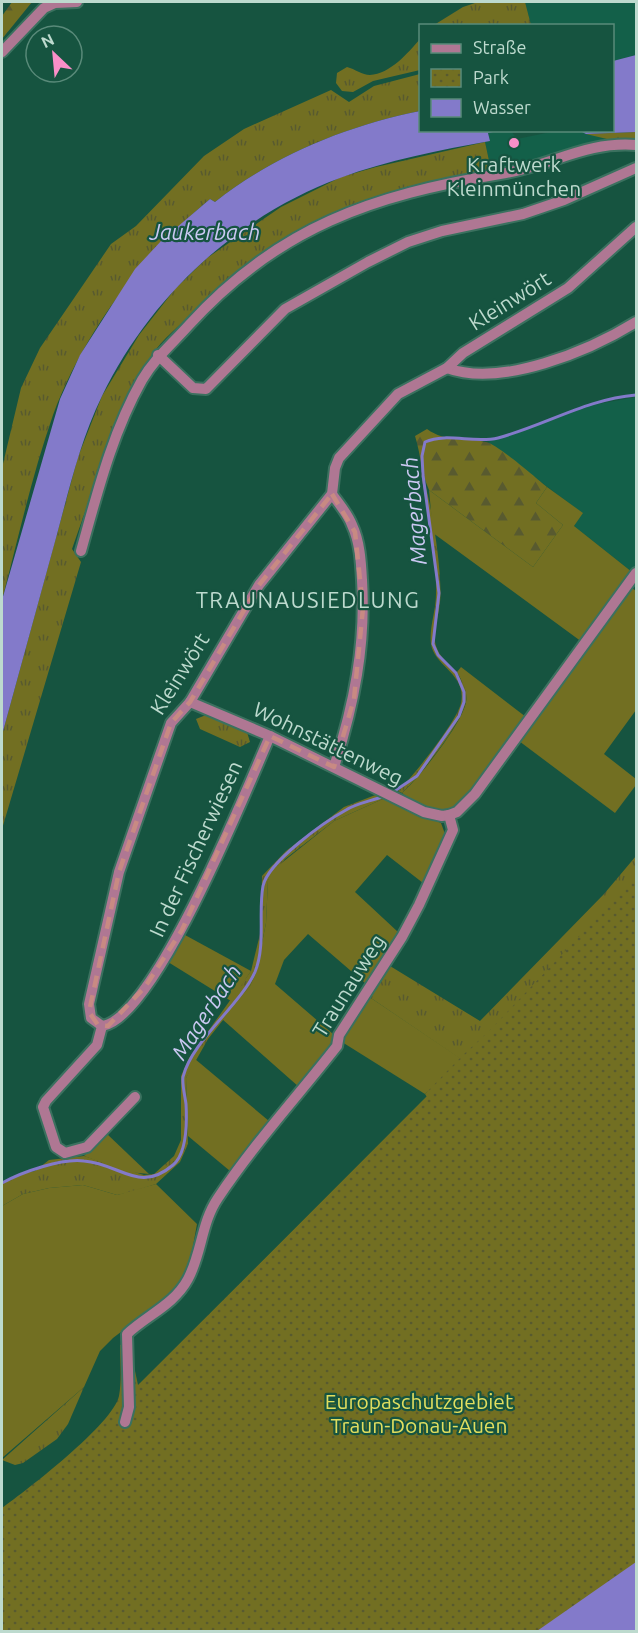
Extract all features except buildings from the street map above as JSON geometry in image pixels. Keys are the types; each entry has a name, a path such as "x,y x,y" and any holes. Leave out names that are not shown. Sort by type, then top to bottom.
{"street":[{"path":"2,52 44,8 55,3 77,2"},
{"path":"81,551 104,473 123,421 141,382 158,355 256,262 295,237 330,219 410,191 531,168 593,146 636,145"},
{"path":"158,355 193,388 206,389 285,309 378,256 408,242 442,231 546,206 636,168"},
{"name":"Kleinwört","path":"102,1026 91,1018 89,1004 117,879 171,723 190,702 259,585 332,494 335,468 339,458 398,394 447,368 463,353 568,288 636,227"},
{"path":"447,368 465,374 480,374 542,364 578,354 636,322"},
{"path":"332,494 355,532 362,570 363,602 359,672 347,727 334,766"},
{"path":"449,815 457,812 475,794 636,573"},
{"name":"Wohnstättenweg","path":"190,702 270,736 432,815 449,815"},
{"name":"In der Fischerwiesen","path":"102,1026 108,1026 123,1013 174,944 200,894 270,736"},
{"name":"Traunauweg","path":"125,1422 129,1407 127,1334 164,1306 187,1281 193,1269 206,1219 214,1204 260,1138 337,1046 339,1035 420,905 453,830 449,815"},
{"path":"102,1026 97,1046 43,1107 56,1147 65,1153 87,1148 135,1097"}],"highlighted area":[{"path":"332,494 355,532 363,608 354,699 334,767 270,736 182,930 145,987 108,1026 98,1025 89,1012 96,973 119,872 171,723 190,702 259,585"}],"shaded area":[{"path":"525,2 636,2 636,55 614,61 614,24 531,24"},
{"path":"512,132 517,139 551,132 586,132 607,139 584,144 532,163 491,170 485,142 490,141 488,133"},
{"path":"636,397 636,566 632,572 574,526 582,513 488,442 593,405"}],"green space":[{"path":"12,2 32,2 2,39 2,16"},
{"path":"478,2 525,2 531,24 436,24 463,7"},
{"path":"419,40 419,70 373,81 353,92 342,91 336,83 337,73 347,67 367,75 377,74 398,62"},
{"path":"419,74 419,111 365,125 312,144 262,170 215,202 210,199 161,245 118,297 81,354 53,415 32,484 2,600 2,468 21,388 40,348 111,244 136,226 204,156 244,129 331,90 349,102 374,86"},
{"path":"636,132 636,140 607,139 586,134"},
{"path":"485,142 491,170 405,188 366,200 329,214 294,232 260,254 226,281 156,349 115,434 72,549 81,562 2,829 2,735 78,457 102,396 139,335 175,289 207,258 281,207 341,177"},
{"path":"427,429 448,438 491,444 547,487 536,503 563,525 533,567 429,490 415,436"},
{"path":"421,472 432,517 440,574 440,602 435,642 442,657 463,683 466,700 449,735 429,763 402,793 398,791 423,762 452,722 461,703 462,693 455,677 433,652 431,644 436,579"},
{"path":"547,487 583,513 574,526 632,572 582,642 433,533 429,490 533,567 563,525 536,503"},
{"path":"632,588 636,591 636,710 604,754 636,779 636,785 615,813 519,741"},
{"path":"461,667 526,717 489,770 466,798 444,811 432,810 402,793 439,750 463,712 466,694 457,672"},
{"path":"206,715 247,732 250,742 240,747 200,729 196,719"},
{"path":"378,794 385,798 334,821 285,859 268,880 266,923 256,973 250,986 208,1039 186,1078 188,1144 180,1162 156,1184 131,1192 117,1195 83,1185 49,1188 23,1194 2,1206 2,1184 24,1173 35,1171 49,1160 84,1156 144,1175 154,1174 174,1156 181,1140 181,1076 189,1058 251,971 261,930 262,876 286,851 344,807"},
{"path":"385,798 441,823 445,834 423,883 387,855 355,892 398,932 365,983 308,934 284,960 275,984 333,1034 335,1042 299,1087 222,1019 250,986 256,973 266,923 268,880 274,869 334,821"},
{"path":"636,856 636,903 133,1410 128,1338 138,1385 427,1097 425,1094 459,1058 368,996 390,966 480,1021 604,894"},
{"name":"Europaschutzgebiet Traun-Donau-Auen","path":"636,877 636,1631 2,1631 2,1508 68,1456 102,1423 113,1408 120,1390 120,1345 129,1342 137,1387 430,1093 425,1090 489,1031"},
{"path":"185,935 251,971 231,1001 168,962"},
{"path":"368,996 460,1058 425,1094 342,1042"},
{"path":"195,1059 269,1121 230,1171 188,1136 186,1078"},
{"path":"106,1133 149,1174 128,1172 84,1156"},
{"path":"156,1184 197,1224 189,1268 176,1290 113,1338 100,1351 84,1387 2,1458 2,1206 23,1194 49,1188 83,1185 117,1195"},
{"path":"84,1387 68,1424 57,1439 23,1463 15,1465 2,1460"}],"water":[{"path":"636,55 636,132 586,134 582,132 614,132 614,61"},
{"name":"Jaukerbach","path":"419,111 419,132 493,132 488,133 490,141 395,161 340,178 302,194 266,214 232,238 200,264 171,294 145,326 122,360 94,413 70,484 2,735 2,600 60,399 80,355 135,269 162,240 210,199 215,202 262,170 312,144 392,117"},
{"path":"636,1562 636,1631 537,1631"}],"waterway":[{"name":"Magerbach","path":"393,792 417,776 459,716 464,702 464,692 456,673 438,655 433,644 439,593 423,475 422,456 425,442 442,438 480,440 498,438 583,407 618,397 636,395"},
{"name":"Magerbach","path":"2,1183 31,1170 75,1161 97,1163 130,1175 150,1177 161,1173 178,1160 184,1145 186,1128 183,1077 196,1050 239,997 255,972 260,951 263,886 267,876 298,843 324,824 350,808 384,796"}],"place":[{"name":"Kraftwerk Kleinmünchen","path":"514,143"}],"district":[{"name":"TRAUNAUSIEDLUNG","path":"308,600"}]}
